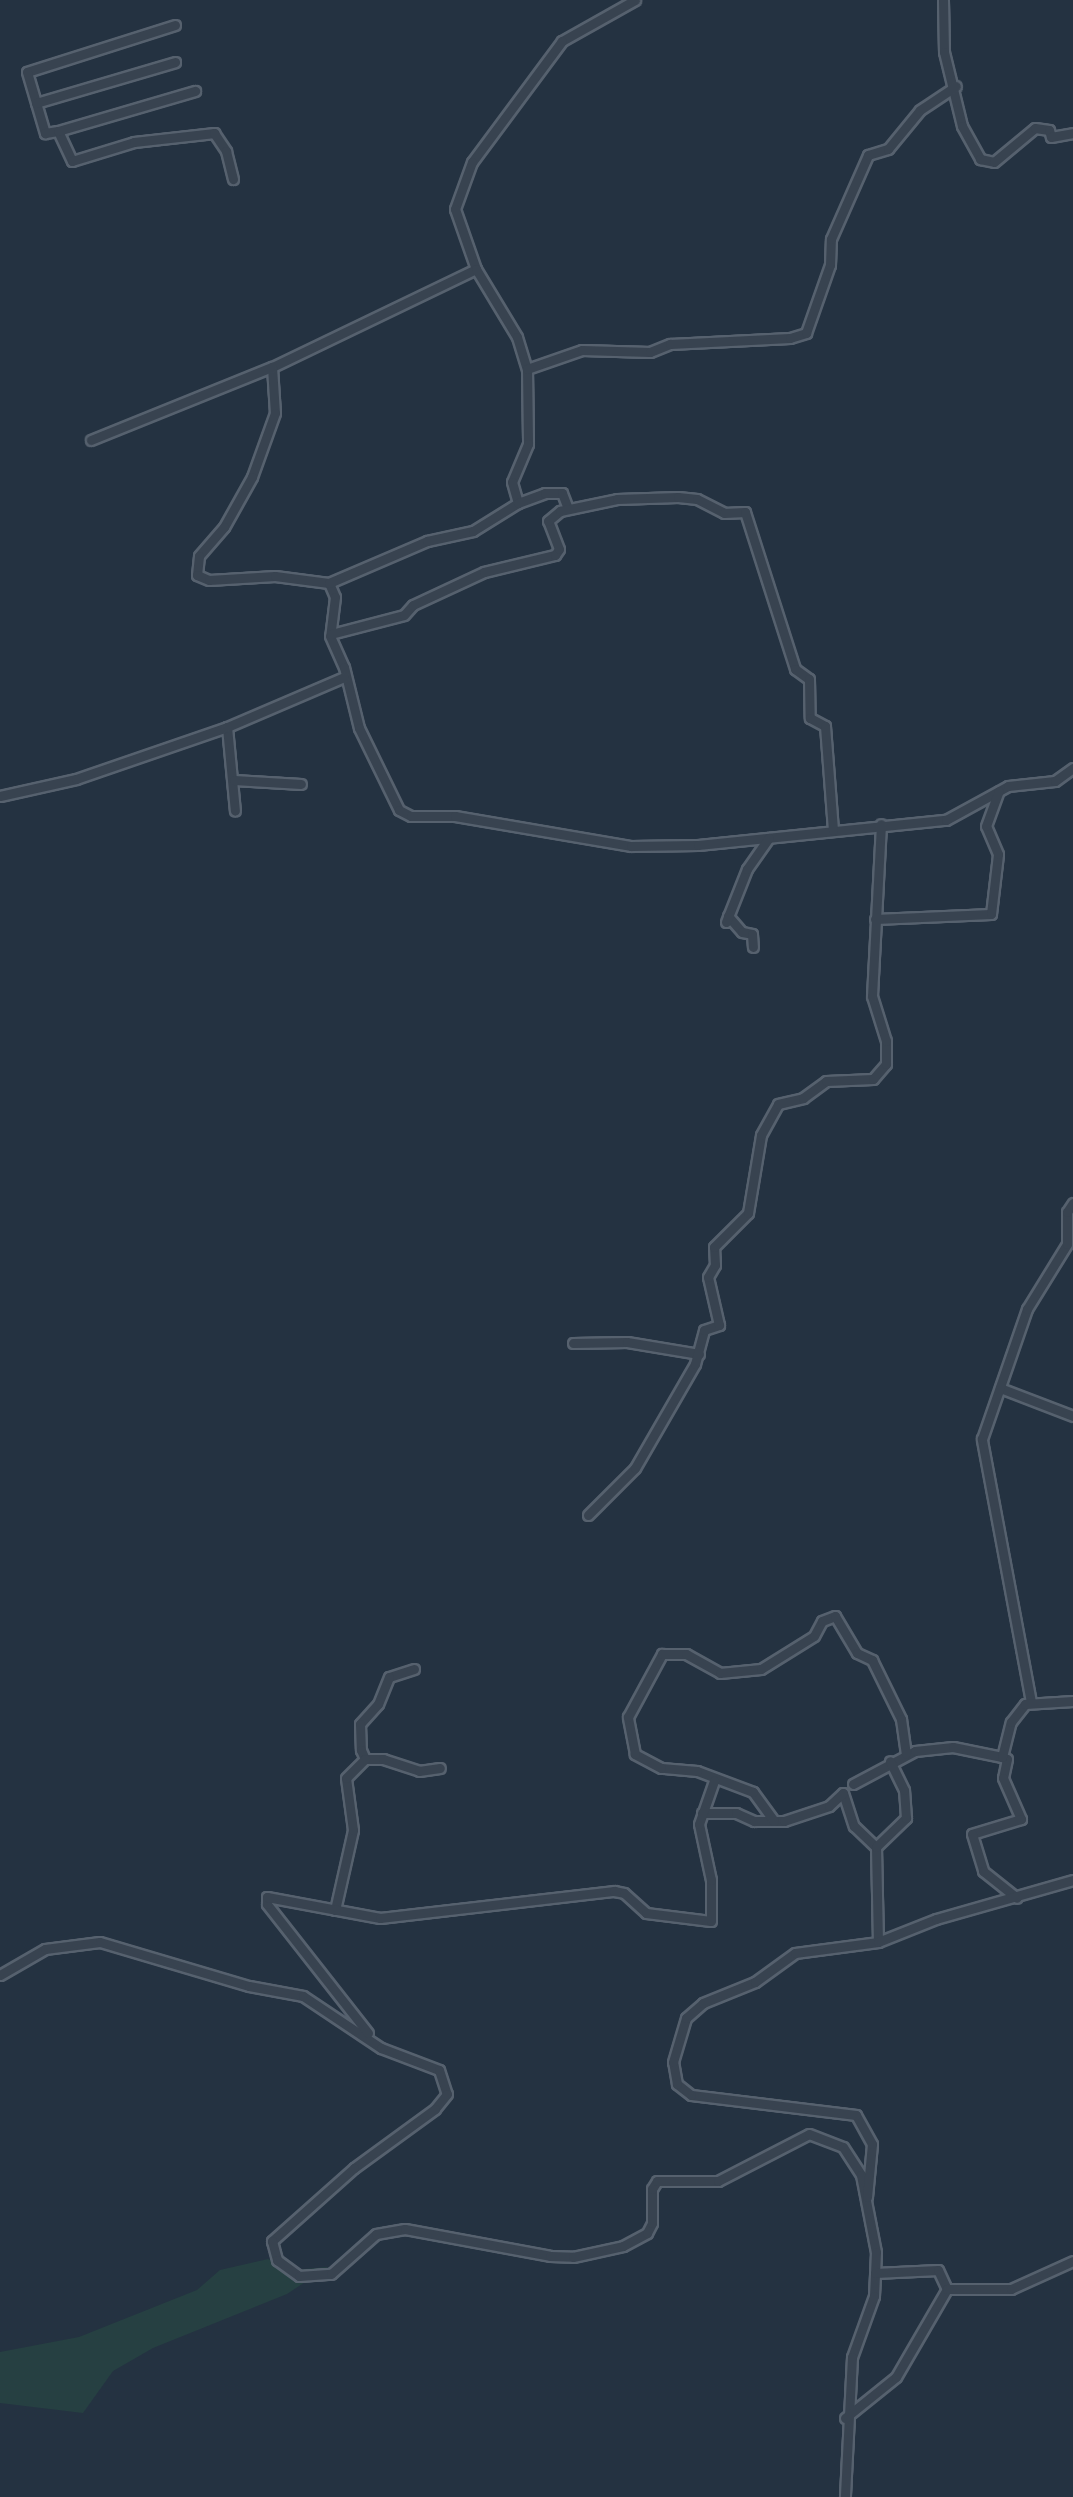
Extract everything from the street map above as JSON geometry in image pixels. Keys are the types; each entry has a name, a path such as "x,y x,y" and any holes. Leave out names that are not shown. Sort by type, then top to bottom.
{"street":[{"path":"518,503 512,482 528,444 527,369 517,337 476,269 455,209 472,162 562,41 635,0"},
{"path":"943,0 941,36 956,86 962,126 984,162 994,162 1035,128 1049,130 1051,137 1073,133"},
{"path":"175,25 27,72 45,133 195,91"},
{"path":"36,103 175,62"},
{"path":"527,369 582,350 650,352 670,344 790,338 806,333 830,265 831,239 868,155 888,149 920,110 956,86"},
{"path":"58,131 72,161 134,142 214,133 226,151 233,179"},
{"path":"91,440 272,367 476,269"},
{"path":"272,367 275,413 245,489 224,527 199,556 197,575 209,580 275,576 329,583 427,541 473,531 518,503 558,492 568,509"},
{"path":"331,634 404,615 413,605 480,574 555,555 559,549 548,521 568,509 617,499 678,497 697,499 724,513 747,512 794,667 809,679 810,718 825,726 833,831"},
{"path":"329,583 335,597 331,634 344,677 381,776 399,810 411,816 455,816 631,846 769,838 881,824 946,820 999,791 1055,781 1073,768"},
{"path":"0,796 76,779 227,727 344,677"},
{"path":"227,727 235,811"},
{"path":"234,780 301,784"},
{"path":"875,919 991,914 998,854 986,826 999,791"},
{"path":"588,1515 635,1468 699,1354 706,1328 719,1325 708,1277 715,1265 714,1247 748,1213 761,1135 778,1104 803,1098 826,1081 873,1079 886,1064 885,1036 872,996 881,824"},
{"path":"753,947 752,934 742,932 727,919 747,869 769,838"},
{"path":"1031,1702 982,1448 988,1415 1027,1309 1067,1244 1067,1212 1073,1203"},
{"path":"573,1343 627,1342 699,1354"},
{"path":"1000,1388 1073,1416"},
{"path":"774,1821 753,1792 714,1781 697,1771 653,1765 633,1751 635,1737 628,1717 658,1658 676,1651 720,1673 761,1669 814,1636 822,1621 835,1616 857,1653 872,1660 901,1719 906,1754"},
{"path":"365,1759 360,1724 378,1704 392,1673 414,1669"},
{"path":"1002,1757 1011,1722 1031,1702 1073,1701"},
{"path":"853,1784 906,1754 953,1747 1007,1759 1003,1778 1021,1819 972,1834 983,1871 1017,1898"},
{"path":"335,1910 353,1830 346,1778 365,1759 383,1759 419,1771 440,1768"},
{"path":"876,1847 906,1818 904,1790 890,1761"},
{"path":"714,1781 702,1813 700,1834 712,1889 711,1921 646,1913 624,1893 614,1891 430,1915 369,1918 275,1896 265,1901 381,2048 439,2070 447,2094 272,2241 277,2260 292,2275 331,2274 376,2234 405,2229 550,2256 573,2257 623,2246 647,2233 652,2223 652,2189 657,2181 718,2181 809,2134 843,2147 857,2166 867,2199 875,2273 874,2296 852,2357 845,2418 845,2497"},
{"path":"702,1813 736,1813 754,1821 774,1821 829,1806 843,1793 854,1826 876,1847 878,1942"},
{"path":"867,2199 872,2144 856,2115 691,2095 677,2084 673,2062 686,2018 703,2003 755,1982 795,1953 878,1942 936,1919 1073,1880"},
{"path":"0,1975 45,1949 100,1942 249,1986 303,1996 371,2037"},
{"path":"947,2289 1011,2289 1073,2261"},
{"path":"875,2273 938,2270 947,2289"},
{"path":"845,2418 896,2377 947,2289"}],"green space":[{"path":"268,2259 292,2270 328,2267 287,2294 153,2348 113,2371 83,2413 0,2403 0,2352 79,2337 197,2290 220,2270"}]}
